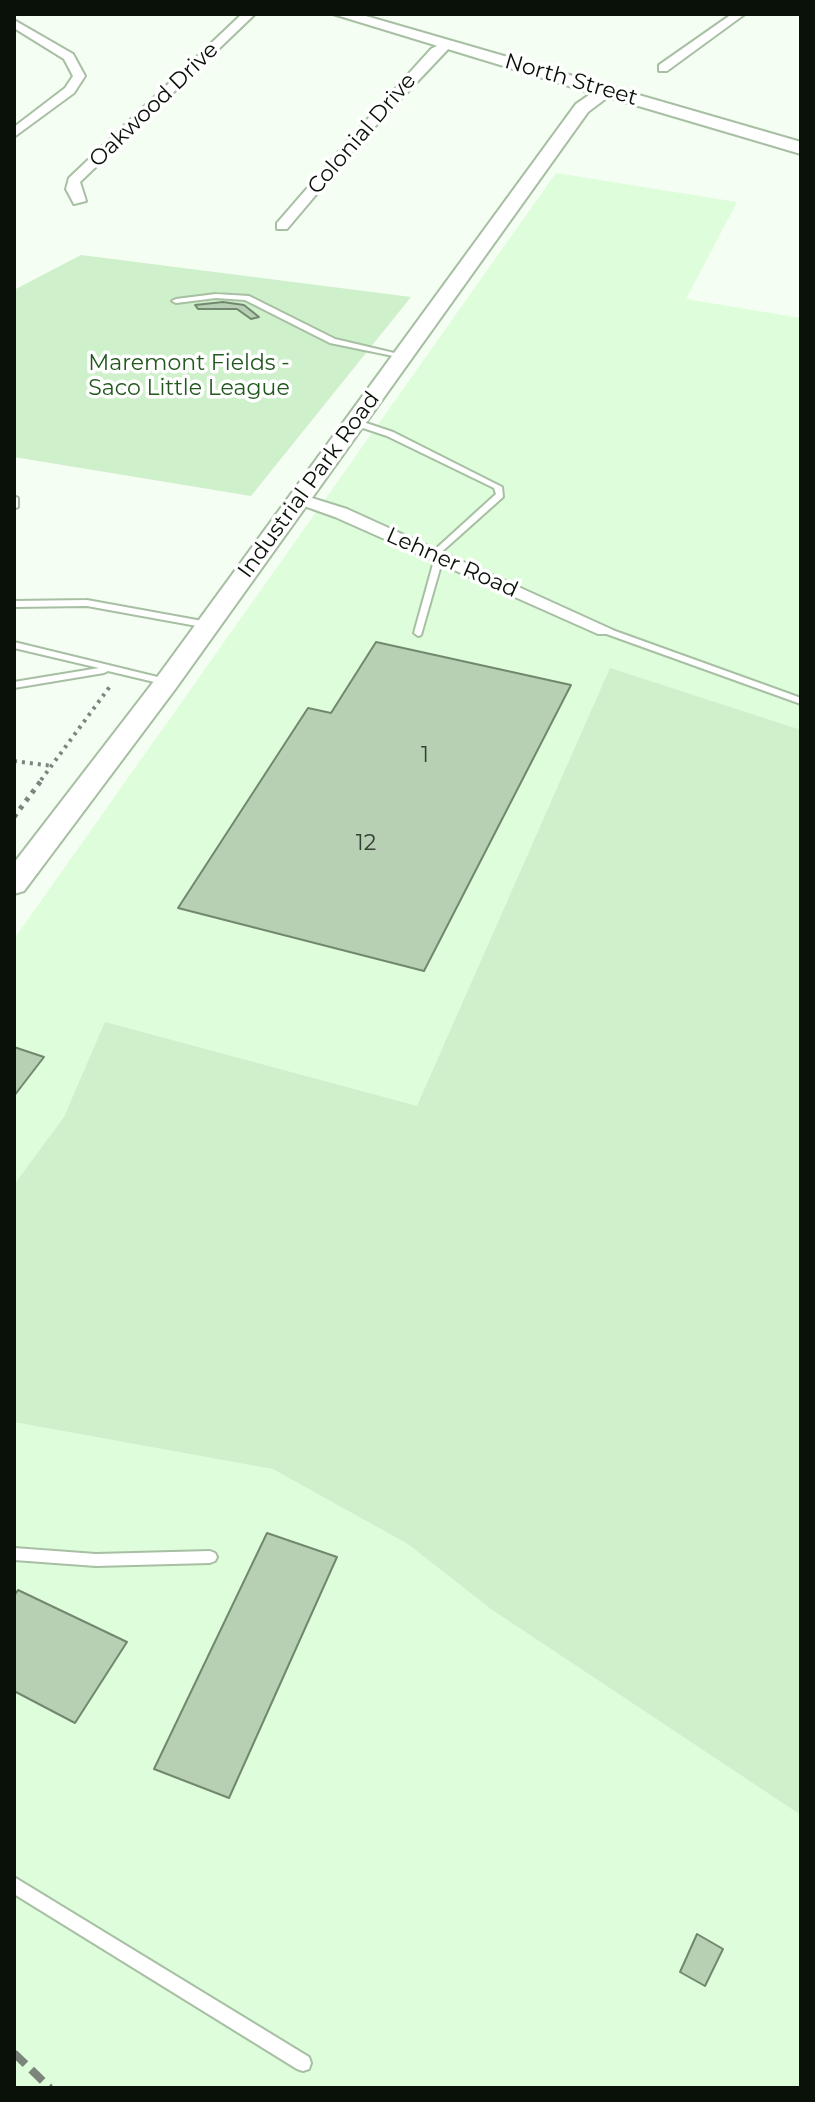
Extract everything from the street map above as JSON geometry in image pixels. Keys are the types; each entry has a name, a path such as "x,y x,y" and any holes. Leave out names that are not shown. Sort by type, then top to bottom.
{"main road":[{"name":"North Street","path":"341,14 801,148"},
{"name":"Industrial Park Road","path":"14,884 167,682 582,108 607,90"}],"street":[{"name":"Oakwood Drive","path":"79,201 73,189 74,181 249,14"},
{"path":"663,68 739,14"},
{"path":"14,23 69,57 79,76 70,90 14,133"},
{"name":"Colonial Drive","path":"282,226 435,52 446,45"},
{"name":"Lehner Road","path":"299,499 341,513 604,630"}],"lane":[{"path":"176,301 216,296 246,298 333,341 403,356"},
{"path":"354,422 390,434 498,487 500,495 436,556 418,633"},
{"path":"14,498 14,507"},
{"path":"14,604 87,603 208,625"},
{"path":"604,630 801,701"},
{"path":"14,645 167,682"},
{"path":"14,685 108,669"},
{"path":"14,1554 96,1560 210,1557"},
{"path":"14,1885 303,2063"}],"path":[{"path":"14,817 53,766 83,719 122,672"},
{"path":"14,761 53,766"}],"shaded area":[{"path":"556,173 737,202 686,299 801,318 801,2088 14,2088 14,939"}],"green space":[{"name":"Maremont Fields - Saco Little League","path":"81,255 411,297 251,496 14,457 14,290"},
{"path":"610,668 801,730 801,1815 491,1609 408,1544 273,1469 14,1422 14,1185 64,1117 105,1022 417,1106"}],"building":[{"path":"223,302 244,305 259,317 251,319 237,309 198,309 195,305"},
{"path":"376,642 571,685 424,971 178,908 308,708 331,713"},
{"path":"14,1047 44,1057 14,1096"},
{"path":"267,1533 337,1557 229,1798 154,1769"},
{"path":"18,1590 127,1642 75,1723 14,1691 14,1596"},
{"path":"697,1934 723,1949 705,1986 680,1972"}],"railway":[{"path":"14,2053 50,2088"}]}
